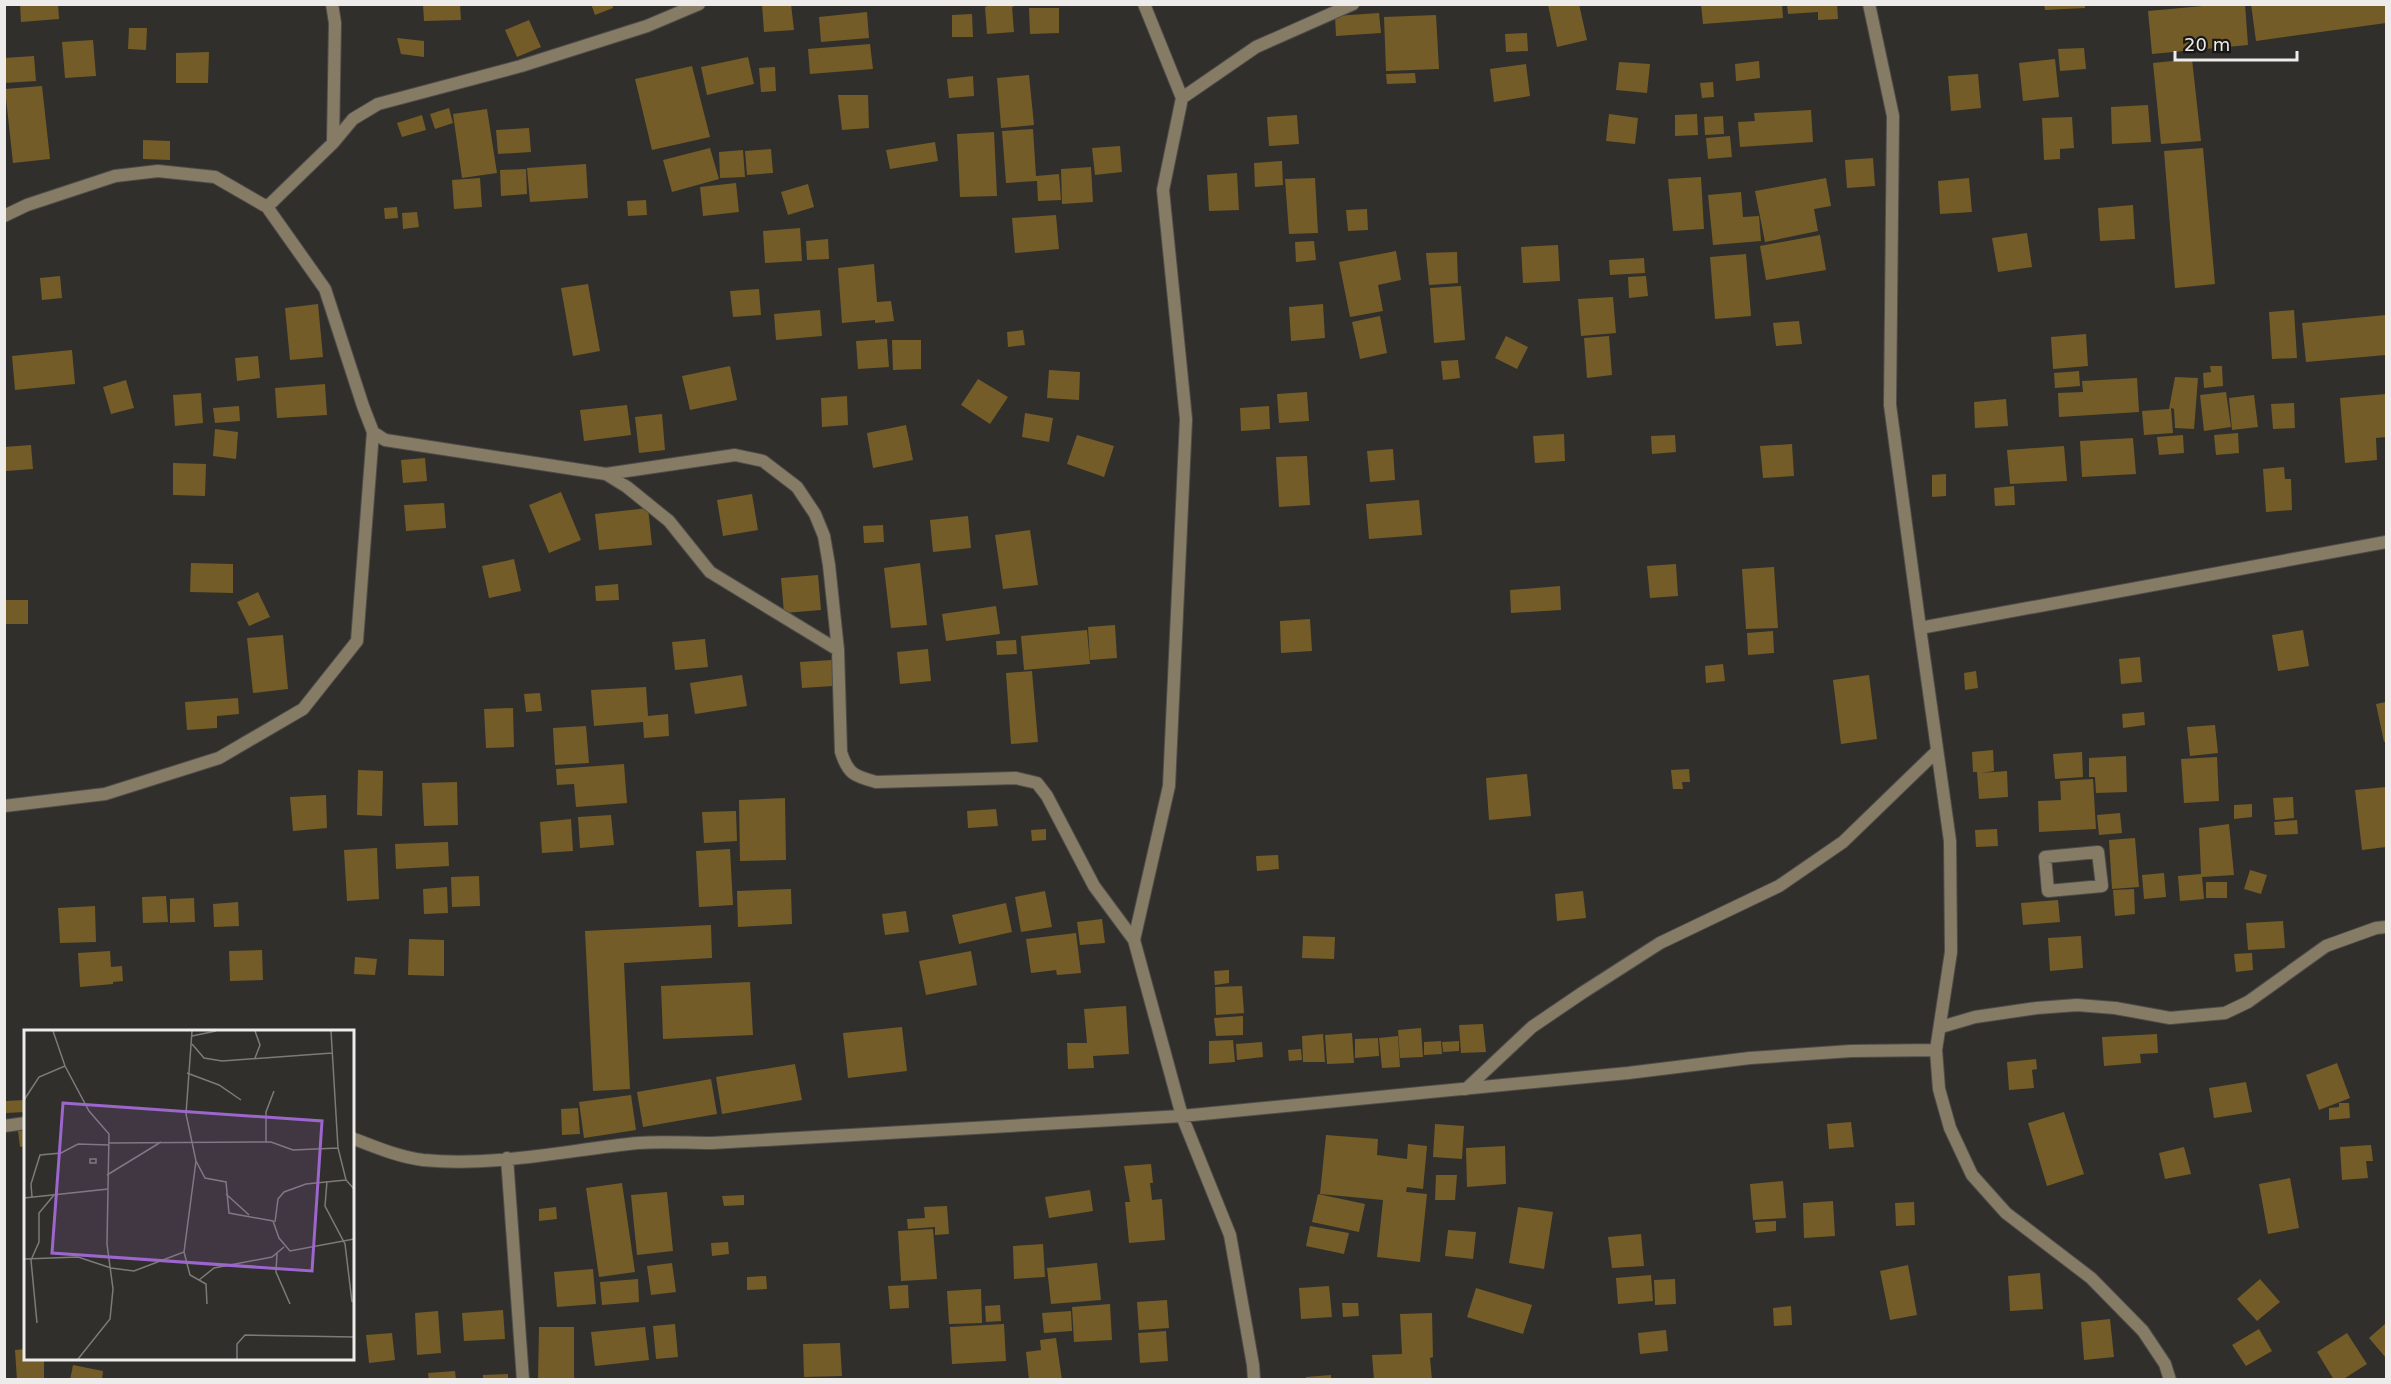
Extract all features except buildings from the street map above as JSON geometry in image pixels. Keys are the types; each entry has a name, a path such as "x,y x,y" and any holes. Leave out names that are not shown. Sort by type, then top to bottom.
{"street":[{"path":"332,4 335,23 333,143"},
{"path":"267,207 333,143 353,120 378,104 521,66 646,26 699,4"},
{"path":"1134,940 1169,786 1186,419 1162,190 1182,99 1144,4"},
{"path":"1182,99 1256,47 1353,4"},
{"path":"1869,4 1893,116 1890,405 1950,841 1951,952 1936,1050 1939,1089 1950,1128 1972,1175 2006,1213 2091,1278 2143,1331 2166,1364 2170,1380"},
{"path":"4,216 116,176 158,171 215,177 267,207 326,289 373,432 357,641 303,709 219,758 105,794 4,806"},
{"path":"373,432 385,440 402,444 606,474 735,455 763,461 797,487 815,514 824,536 838,650 841,752 845,765 855,777 876,782 1016,778 1037,783 1047,796 1094,886 1134,940 1182,1116 1230,1235 1254,1365 1254,1380"},
{"path":"606,474 627,487 669,521 710,572 838,650"},
{"path":"1920,628 2386,542"},
{"path":"1466,1089 1532,1027 1582,993 1660,943 1779,886 1843,842 1937,752"},
{"path":"2098,852 2102,886 2048,891 2045,857 2098,852"},
{"path":"1941,1027 1975,1017 2077,1005 2115,1008 2170,1018 2225,1013 2248,1002 2326,946 2376,928 2386,927"},
{"path":"354,1139 421,1160 454,1161 568,1153 639,1143 712,1143 1182,1116 1629,1073 1750,1058 1851,1051 1936,1050"},
{"path":"4,1126 24,1123"},
{"path":"507,1158 522,1380"}]}
